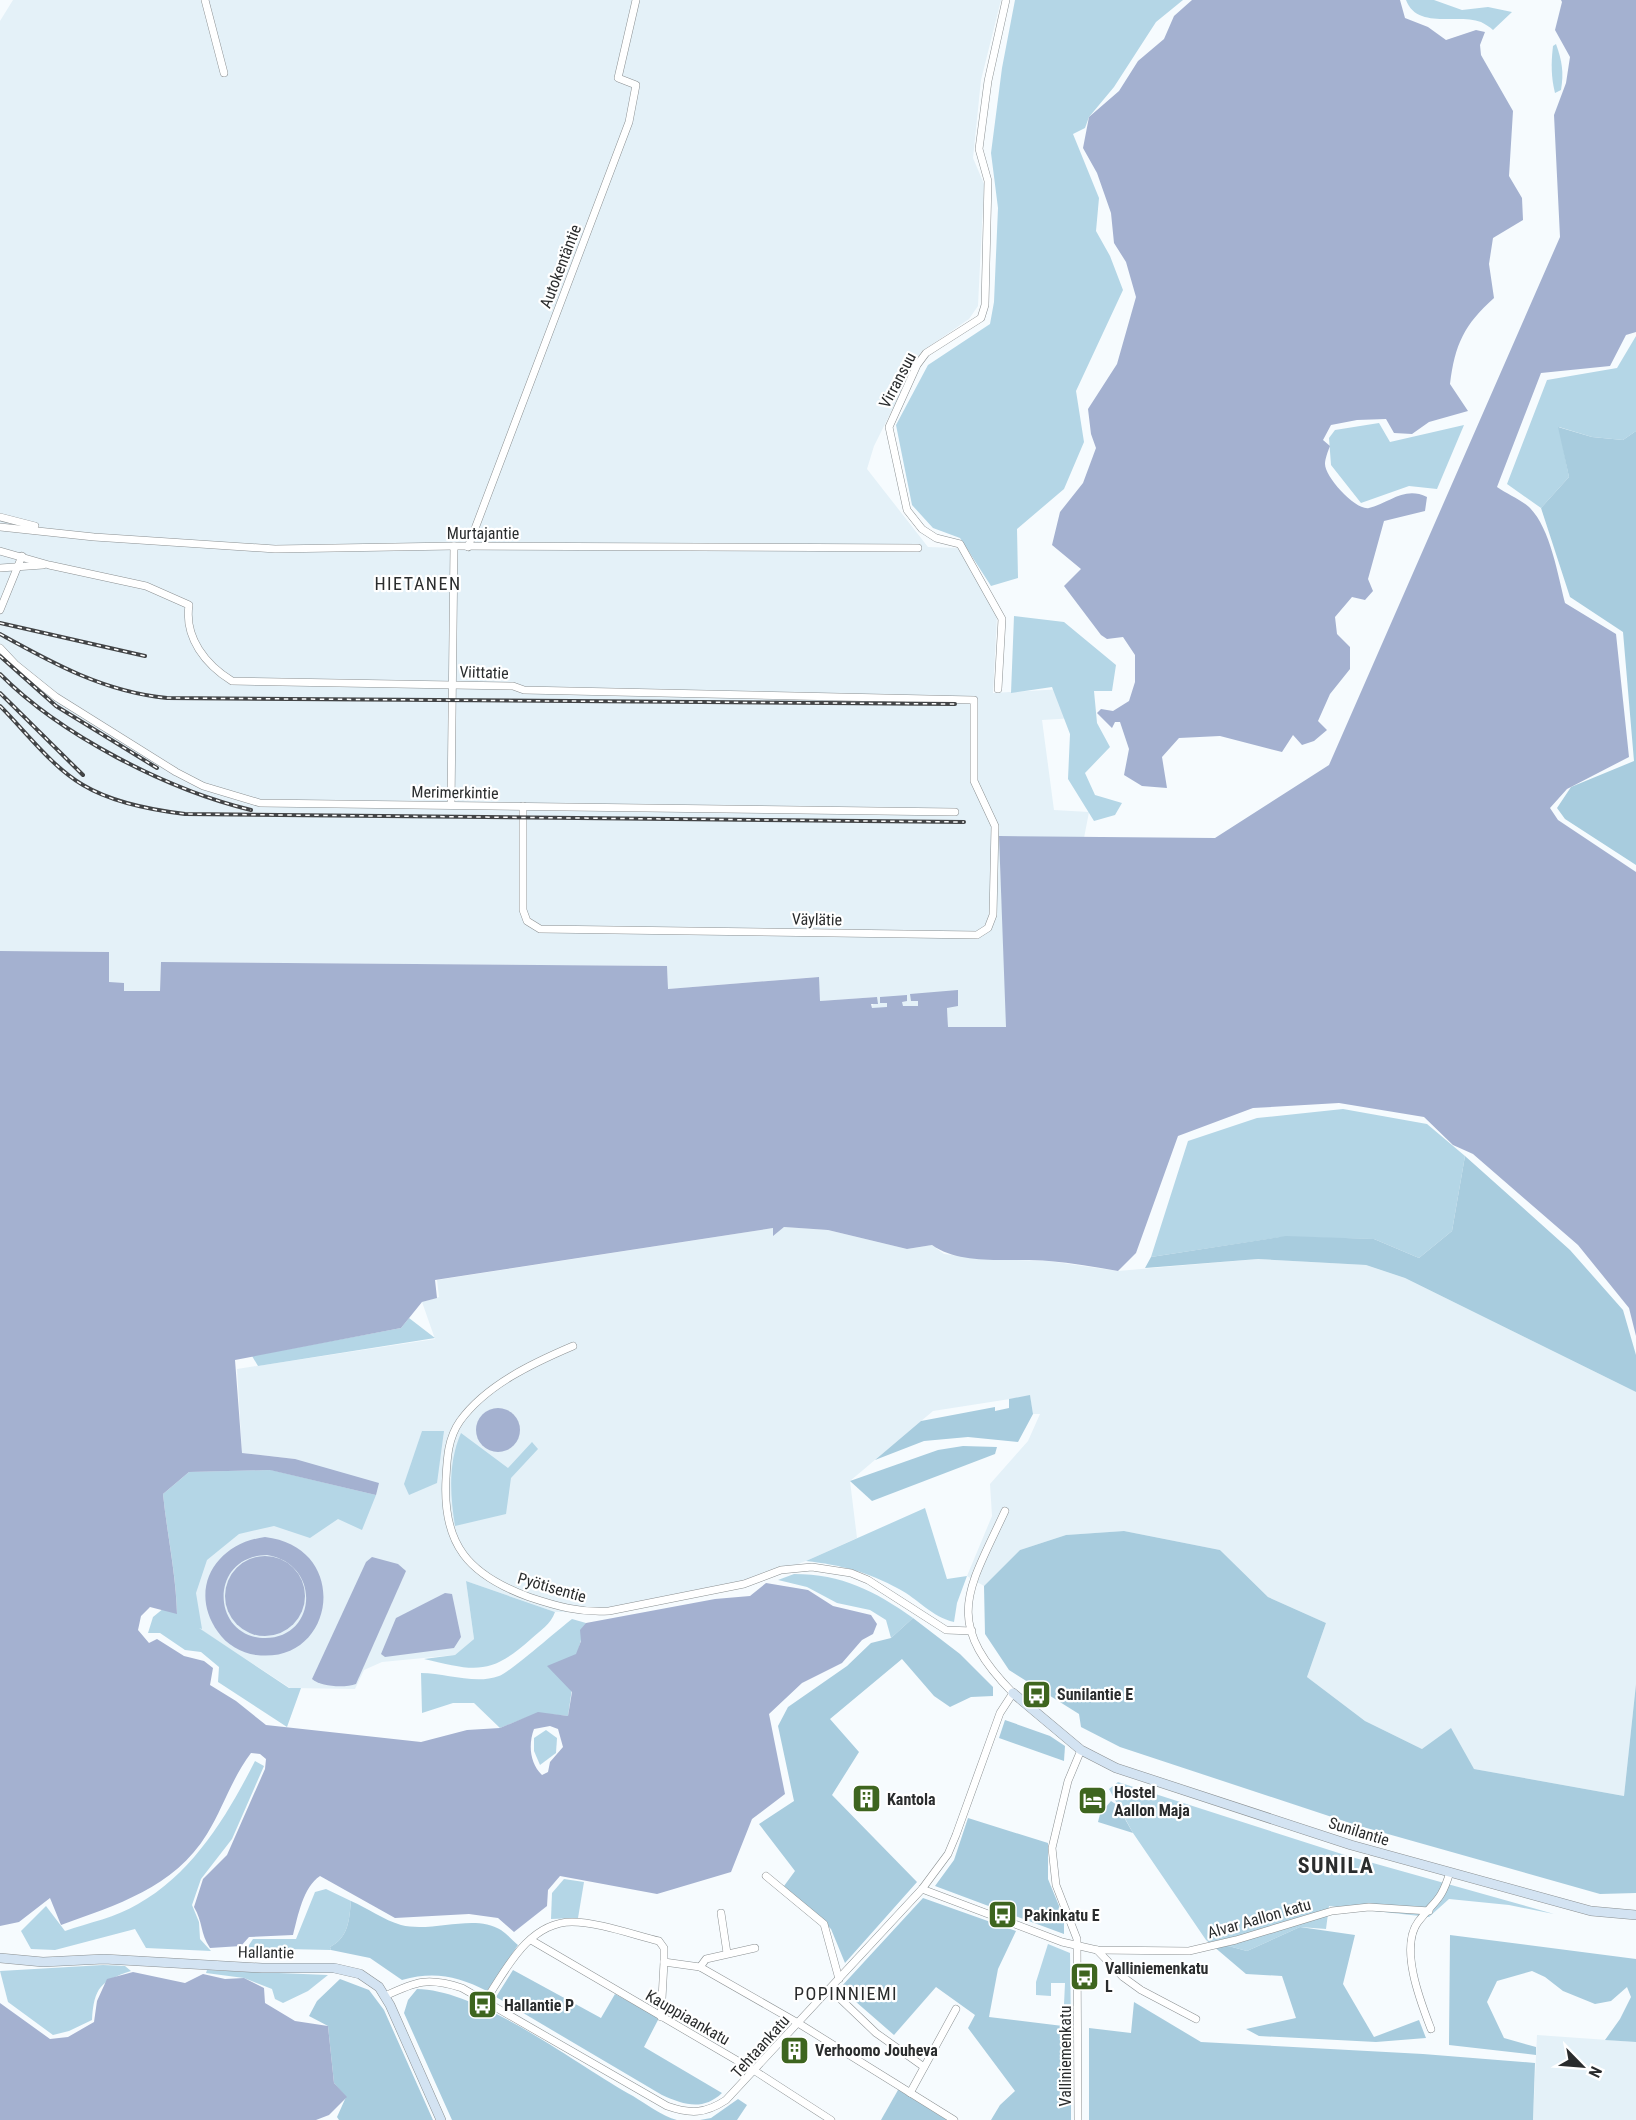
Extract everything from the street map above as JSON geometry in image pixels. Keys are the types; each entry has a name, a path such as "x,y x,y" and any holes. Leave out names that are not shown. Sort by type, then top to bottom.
{"street":[{"path":"205,0 224,73"},
{"name":"Autokentäntie","path":"468,547 629,122 636,85 618,78 636,0"},
{"name":"Virransuu","path":"998,689 1002,619 960,544 929,534 908,510 889,427 916,365 926,353 981,318 985,304 988,182 980,149 988,81 1006,0"},
{"path":"4,518 48,530"},
{"path":"0,527 48,530"},
{"name":"Murtajantie","path":"48,530 94,537 275,549 454,546 918,548"},
{"path":"451,805 454,546"},
{"name":"Viittatie","path":"0,551 49,565 146,586 189,605 187,619 201,655 216,670 232,681 452,684 513,686 524,690 974,700"},
{"path":"0,610 20,567 22,556"},
{"name":"Viittatie","path":"0,568 49,565"},
{"name":"Merimerkintie","path":"0,648 15,664 56,697 203,786 260,803 955,812"},
{"name":"Väylätie","path":"523,806 523,910 527,921 540,929 977,935 988,928 993,915 995,826 974,782 974,700"},
{"name":"Pyötisentie","path":"573,1346 518,1373 487,1393 460,1421 451,1440 445,1489 449,1527 463,1554 491,1581 555,1606 571,1610 600,1612 744,1584 781,1570 812,1567 831,1569 868,1580 946,1630 972,1631"},
{"path":"1005,1511 969,1591 967,1610 972,1631 987,1664 1013,1693"},
{"name":"Sunilantie","path":"1013,1693 1081,1750 1106,1764 1156,1782 1351,1845 1591,1911 1636,1915"},
{"name":"Tehtaankatu","path":"385,1996 419,1982 431,1980 462,1988 667,2106 681,2111 702,2112 715,2108 737,2091 840,1979 922,1889 948,1854 1000,1713 1013,1693"},
{"name":"Valliniemenkatu","path":"1078,2120 1077,1947 1075,1930 1054,1877 1052,1848 1068,1781 1081,1750"},
{"path":"1431,2030 1417,1993 1411,1939 1418,1922 1441,1898 1450,1872"},
{"path":"766,1876 824,1924 840,1979"},
{"name":"Alvar Aallon katu","path":"922,1889 1077,1947 1097,1950 1190,1951 1221,1945 1332,1911 1369,1907 1429,1911"},
{"path":"721,1913 727,1953"},
{"path":"486,2000 518,1952 531,1940 560,1924 579,1923 659,1941 664,1948 661,2017"},
{"name":"Kauppiaankatu","path":"531,1940 755,2071 831,2120"},
{"path":"700,1967 706,1959 755,1948"},
{"path":"1097,1950 1123,1977 1141,1990 1196,2019"},
{"name":"Hallantie","path":"0,1958 44,1962 104,1959 343,1969 370,1980 385,1996 441,2120"},
{"path":"664,1962 700,1967 798,2023 954,2120"},
{"path":"830,1989 876,2033 924,2067"},
{"path":"910,2092 956,2009"}],"shaded area":[{"path":"13,0 1001,0 981,80 973,158 984,184 978,306 969,319 921,352 874,446 867,469 928,547 958,548 997,616 993,693 1079,688 1092,717 1042,720 1054,810 1089,812 1084,838 999,837 1007,1027 948,1027 947,1007 918,1001 918,1006 902,1007 902,1002 887,1003 887,1008 871,1008 877,997 820,1001 818,977 668,989 667,966 161,962 160,992 124,991 109,982 109,952 0,951 0,21"},
{"path":"1015,0 1183,0 1156,22 1114,87 1089,117 1085,128 1073,134 1099,198 1096,231 1110,256 1123,290 1076,391 1084,442 1064,489 1017,529 1018,578 991,586 960,538 933,528 912,505 896,425 928,365 990,324 994,302 998,208 991,153 1002,68"},
{"path":"1192,0 1400,0 1405,18 1428,27 1446,40 1476,30 1485,32 1480,45 1481,55 1513,111 1509,176 1522,198 1523,220 1493,238 1489,264 1494,298 1475,317 1458,346 1450,384 1468,411 1429,422 1412,434 1394,433 1386,419 1357,420 1331,425 1323,440 1330,446 1325,462 1330,477 1349,499 1363,508 1377,506 1404,494 1419,494 1427,497 1425,511 1384,521 1368,579 1373,591 1365,600 1352,597 1335,617 1337,634 1350,647 1350,669 1330,694 1318,721 1327,730 1314,741 1302,745 1293,735 1282,752 1220,736 1179,738 1162,757 1167,788 1142,786 1124,775 1129,749 1120,722 1115,722 1112,728 1097,713 1101,709 1113,711 1129,701 1135,682 1135,655 1123,637 1107,639 1101,635 1064,586 1081,569 1052,545 1060,512 1083,483 1096,448 1091,434 1088,409 1117,364 1136,297 1126,262 1114,243 1111,213 1097,173 1083,148 1089,117 1119,91 1138,61 1164,39 1174,16"},
{"path":"1406,0 1434,0 1462,10 1488,7 1512,12 1493,30 1481,22 1472,20 1428,18 1419,15 1411,9"},
{"path":"1561,0 1636,0 1636,332 1626,335 1610,366 1541,373 1497,487 1529,507 1542,526 1552,552 1565,603 1616,634 1629,757 1567,789 1550,808 1558,820 1636,872 1636,1336 1629,1308 1578,1245 1473,1154 1453,1145 1424,1117 1339,1103 1253,1108 1178,1136 1136,1253 1118,1271 1049,1261 973,1259 944,1252 932,1245 907,1249 828,1230 784,1227 773,1236 773,1228 435,1280 437,1298 422,1302 401,1328 235,1360 242,1453 295,1459 379,1483 376,1495 270,1470 189,1472 163,1494 177,1614 150,1607 141,1616 138,1630 149,1643 157,1639 184,1656 204,1661 213,1668 210,1685 236,1701 266,1725 421,1742 467,1730 500,1728 538,1712 568,1716 572,1692 547,1666 576,1654 581,1641 580,1630 586,1623 715,1599 750,1596 766,1583 808,1590 833,1606 871,1615 877,1624 873,1634 862,1640 842,1663 802,1683 769,1714 785,1794 752,1819 731,1872 657,1894 560,1876 548,1890 547,1906 514,1932 498,1918 469,1914 395,1918 320,1876 305,1894 293,1935 249,1937 241,1946 210,1948 194,1907 203,1879 227,1855 265,1769 266,1759 260,1754 251,1753 238,1773 207,1834 194,1853 161,1881 123,1902 61,1925 50,1898 19,1922 0,1926 0,951 109,952 109,982 124,983 124,991 160,991 161,962 667,966 668,989 819,977 820,1001 877,997 878,1004 871,1004 872,1008 887,1007 887,1003 880,1003 880,997 907,995 907,1001 902,1002 903,1006 918,1006 918,1001 911,1001 910,994 958,990 958,1006 947,1008 948,1027 1006,1027 999,836 1215,838 1329,765 1560,237 1554,115 1566,83 1570,57 1555,30","holes":["550,1726 558,1729 563,1747 550,1762 548,1772 542,1775 531,1753 534,1729"]},
{"path":"1556,44 1561,61 1562,78 1561,90 1555,93 1552,64 1553,46"},
{"path":"1636,336 1636,431 1623,440 1592,437 1559,427 1569,477 1541,508 1507,484 1547,380 1617,368"},
{"path":"1379,423 1390,442 1464,425 1437,489 1409,486 1361,503 1331,465 1329,438 1335,430"},
{"path":"1558,427 1592,437 1623,440 1636,431 1636,865 1565,819 1557,808 1571,787 1634,761 1623,632 1570,597 1541,508 1569,477"},
{"path":"1014,616 1064,622 1116,665 1112,691 1094,691 1097,723 1110,747 1085,773 1095,795 1122,803 1115,815 1094,821 1068,779 1070,734 1052,687 1011,693"},
{"path":"1343,1109 1427,1124 1465,1156 1452,1231 1419,1258 1374,1239 1282,1237 1151,1257 1188,1141 1257,1118"},
{"path":"1465,1156 1570,1250 1623,1310 1636,1355 1636,1392 1405,1278 1366,1265 1258,1259 1145,1268 1151,1257 1286,1236 1374,1239 1419,1258 1452,1231"},
{"path":"784,1227 828,1230 907,1249 932,1245 944,1254 986,1259 1049,1261 1118,1271 1258,1259 1366,1265 1405,1278 1636,1392 1636,1684 1624,1796 1474,1769 1422,1749 1365,1721 1307,1677 1326,1623 1268,1597 1220,1550 1124,1531 1066,1535 1020,1550 984,1586 967,1576 992,1516 990,1484 1028,1441 1040,1414 1033,1414 1030,1396 933,1411 850,1481 857,1538 806,1561 744,1584 592,1612 555,1612 466,1581 474,1639 455,1655 382,1662 364,1670 355,1689 290,1688 177,1614 189,1472 295,1459 242,1453 237,1369 435,1339 422,1302 439,1297 437,1280 773,1228 773,1235"},
{"path":"409,1318 435,1338 258,1366 252,1356 401,1328"},
{"path":"1030,1395 1033,1414 1018,1442 968,1437 924,1441 875,1460 921,1421 995,1407 995,1411 1009,1408 1009,1399"},
{"path":"498,1408 513,1415 520,1430 513,1445 498,1452 483,1445 476,1430 483,1415"},
{"path":"422,1431 444,1431 437,1483 409,1495 404,1484"},
{"path":"461,1433 508,1468 532,1442 538,1449 511,1478 506,1514 455,1526 451,1479 454,1456"},
{"path":"963,1446 997,1447 995,1454 872,1501 850,1481 938,1450"},
{"path":"271,1470 376,1495 362,1530 338,1519 310,1538 274,1526 239,1534 207,1560 196,1593 202,1629 199,1628 289,1688 301,1688 287,1727 218,1682 219,1667 201,1652 185,1650 160,1633 148,1633 153,1617 164,1608 177,1613 163,1494 189,1472"},
{"path":"925,1508 947,1579 967,1576 957,1603 954,1622 946,1620 906,1593 876,1578 843,1567 806,1561"},
{"path":"1124,1531 1220,1550 1268,1597 1326,1623 1307,1677 1365,1721 1422,1749 1451,1728 1474,1769 1624,1796 1636,1684 1636,1893 1600,1894 1356,1825 1120,1747 1081,1727 1079,1714 1009,1670 985,1634 984,1586 1020,1550 1066,1535"},
{"path":"265,1537 293,1545 312,1561 321,1581 323,1604 317,1625 303,1642 283,1653 256,1655 239,1650 221,1636 209,1616 206,1599 207,1584 212,1570 233,1548","holes":["267,1555 285,1561 297,1572 304,1585 306,1600 303,1614 295,1626 282,1635 265,1638 247,1634 234,1625 226,1612 224,1597 226,1582 234,1568 248,1559"]},
{"path":"265,1556 280,1559 293,1568 302,1581 305,1596 302,1611 293,1624 280,1633 265,1636 250,1633 237,1624 228,1611 225,1596 228,1581 237,1568 250,1559"},
{"path":"372,1557 398,1564 406,1571 356,1684 333,1686 316,1682 312,1679 366,1562"},
{"path":"794,1574 828,1577 857,1586 913,1618 891,1638 886,1620 870,1610 837,1603 807,1587 778,1580"},
{"path":"466,1581 555,1612 548,1624 517,1651 493,1665 469,1668 424,1659 455,1655 474,1639"},
{"path":"445,1593 452,1594 461,1637 454,1648 385,1657 381,1654 396,1618"},
{"path":"913,1618 960,1654 993,1687 993,1696 971,1697 950,1707 934,1696 902,1659 830,1719 859,1752 832,1795 917,1882 845,1963 831,1929 784,1886 795,1871 759,1824 794,1801 778,1726 788,1707 847,1666 871,1643 891,1638"},
{"path":"572,1619 586,1623 577,1654 568,1716 538,1713 500,1728 474,1703 453,1703 422,1713 421,1673 470,1679 499,1676"},
{"path":"1005,1720 1050,1736 1065,1746 1064,1761 999,1738"},
{"path":"546,1730 557,1738 556,1753 540,1765 534,1751 534,1738"},
{"path":"255,1761 264,1766 232,1839 201,1879 192,1905 199,1922 200,1939 211,1951 146,1948 135,1929 55,1950 31,1949 21,1931 46,1906 65,1931 130,1909 176,1876 207,1841 233,1802"},
{"path":"1118,1782 1348,1856 1554,1914 1509,1905 1449,1899 1429,1917 1329,1906 1326,1929 1300,1927 1247,1951 1206,1940 1133,1833 1109,1789"},
{"path":"1111,1801 1117,1805 1133,1833 1098,1822 1100,1814"},
{"path":"968,1818 1048,1843 1048,1879 1064,1918 1064,1934 935,1886 954,1860"},
{"path":"564,1879 584,1882 578,1918 551,1919 552,1893"},
{"path":"326,1889 351,1901 347,1927 341,1938 330,1947 331,1950 247,1948 253,1939 296,1939 315,1892"},
{"path":"923,1898 1016,1931 998,1969 989,2017 1071,2027 1071,2120 991,2120 1000,2105 1015,2091 968,2028 975,2015 936,1987 894,2035 840,1988"},
{"path":"351,1901 401,1925 426,1927 478,1923 490,1925 501,1930 518,1945 487,1991 445,1976 414,1977 402,1980 370,1958 331,1950 330,1947 341,1938 347,1927"},
{"path":"1300,1927 1355,1935 1343,1984 1374,2037 1419,2020 1426,2038 1376,2042 1259,2036 1246,2029 1296,2018 1282,1976 1246,1974 1206,1940 1247,1951"},
{"path":"1450,1935 1636,1959 1636,2042 1605,2040 1620,2019 1631,1997 1627,1987 1611,2001 1595,2004 1563,1991 1545,1977 1532,1971 1497,1981 1487,2002 1504,2038 1536,2047 1536,2055 1449,2045"},
{"path":"1048,1944 1070,1953 1071,2027 1063,2026 1065,1983 1051,1983 1051,1996 1036,1995 1036,1982"},
{"path":"103,1965 125,1966 131,1971 113,1978 101,1987 95,2000 92,2020 69,2031 53,2035 8,2002 0,1971"},
{"path":"207,1970 328,1975 308,1991 283,2003 275,1999 272,1989 244,1978 206,1973"},
{"path":"513,1970 601,2018 615,1994 659,2018 644,2047 722,2093 715,2099 700,2104 686,2104 662,2095 496,1997"},
{"path":"133,1972 185,1983 203,1974 225,1979 244,1978 264,1988 265,2003 295,2021 328,2026 334,2083 347,2097 329,2115 316,2120 0,2120 0,2003 50,2039 68,2037 94,2022 97,2001 107,1979"},
{"path":"340,1979 369,1990 384,2010 433,2120 339,2120 337,2117 346,2097 334,2083 328,2026 309,2016 317,2001"},
{"path":"417,1989 442,1993 470,2002 498,2015 654,2110 677,2120 452,2120 404,2013 408,2000"},
{"path":"1134,2002 1201,2042 1423,2054 1535,2063 1533,2120 1089,2120 1089,2028 1131,2033"},
{"path":"1537,2035 1636,2042 1636,2120 1533,2120"},
{"path":"899,2090 947,2120 881,2120"},
{"path":"738,2099 747,2105 737,2120 700,2120 711,2118"}],"railway":[{"path":"0,623 145,656"},
{"path":"0,634 80,675 122,690 167,698 955,704"},
{"path":"0,656 56,706 157,768"},
{"path":"0,674 53,718 84,739 117,757 185,789 251,810"},
{"path":"0,693 83,775"},
{"path":"0,706 50,759 83,785 120,801 185,814 964,822"}],"place":[{"name":"Sunilantie E","path":"1036,1694"},
{"name":"Kantola","path":"866,1799"},
{"name":"Hostel Aallon Maja","path":"1093,1801"},
{"name":"Pakinkatu E","path":"1003,1915"},
{"name":"Valliniemenkatu L","path":"1084,1977"},
{"name":"Hallantie P","path":"483,2005"},
{"name":"Verhoomo Jouheva","path":"794,2050"}],"district":[{"name":"HIETANEN","path":"418,584"},
{"name":"SUNILA","path":"1336,1865"},
{"name":"POPINNIEMI","path":"846,1994"}]}
